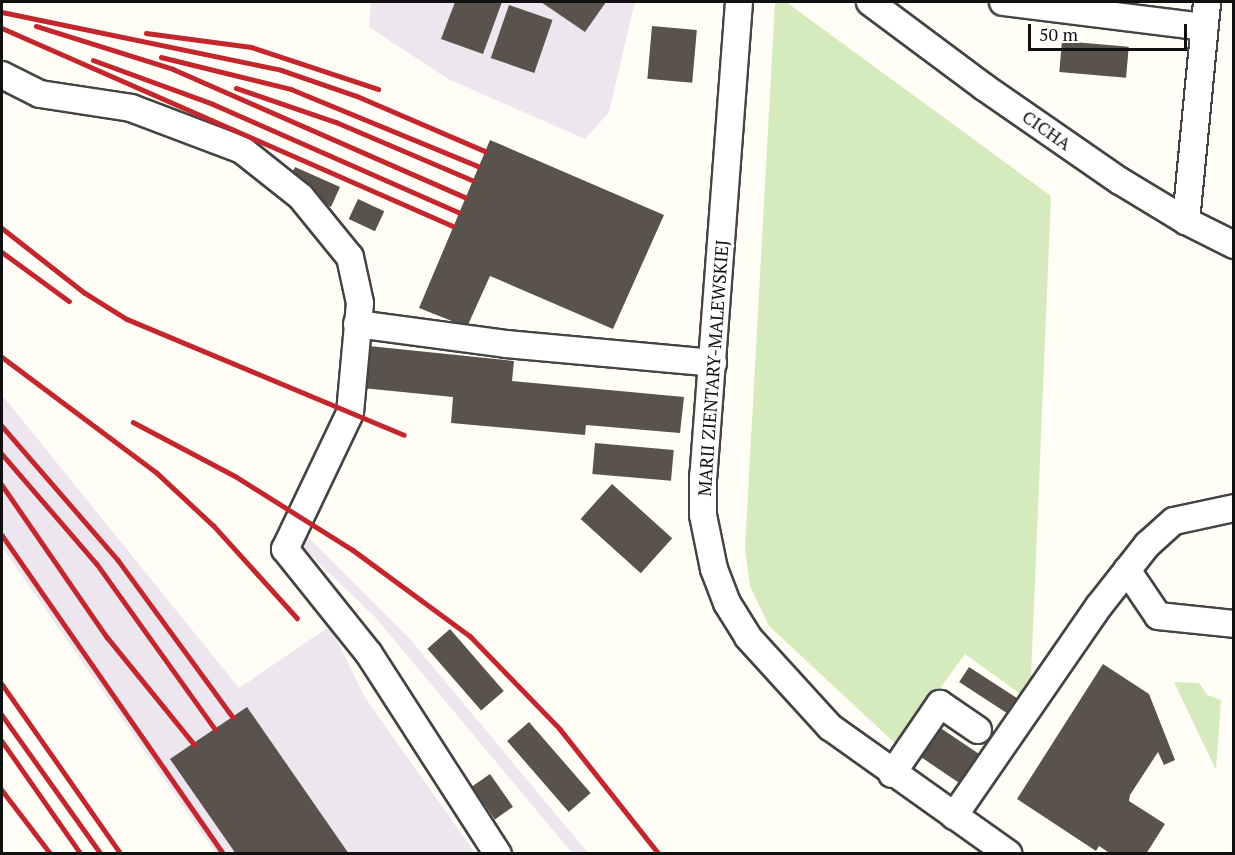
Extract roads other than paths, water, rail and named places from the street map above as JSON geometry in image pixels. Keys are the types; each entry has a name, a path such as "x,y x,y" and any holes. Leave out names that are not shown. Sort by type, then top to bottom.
{"street":[{"name":"MARII ZIENTARY-MALEWSKIEJ","path":"739,2 704,515 714,569 727,603 747,637 785,681 830,727 892,774 1009,854"},
{"name":"CICHA","path":"870,2 984,87 1186,221 1233,245"},
{"path":"1002,2 1204,27"},
{"path":"1186,221 1207,2"},
{"path":"2,75 40,94 131,108 242,150 301,197 350,257 360,303 350,413 284,543 285,549 369,654 498,854"},
{"path":"357,324 506,344 713,363"},
{"path":"954,816 1174,521 1233,508"},
{"path":"1132,577 1158,616 1233,624"},
{"path":"892,774 940,704 978,730"}],"railway":[{"path":"2,12 281,70 357,96 485,151"},
{"path":"36,26 173,69 465,197"},
{"path":"2,28 452,226"},
{"path":"146,33 251,47 378,89"},
{"path":"161,57 291,89 478,166"},
{"path":"93,60 213,104 458,212"},
{"path":"236,88 336,122 472,180"},
{"path":"2,228 85,293 127,319 404,435"},
{"path":"2,252 69,301"},
{"path":"2,357 156,472 214,526 297,618"},
{"path":"133,422 235,476 353,550 470,636 560,729 659,854"},
{"path":"2,426 118,560 233,717"},
{"path":"2,454 97,564 215,729"},
{"path":"2,485 107,637 194,744"},
{"path":"2,535 224,854"},
{"path":"2,684 121,854"},
{"path":"2,715 101,854"},
{"path":"2,741 81,854"},
{"path":"2,790 51,854"}]}
